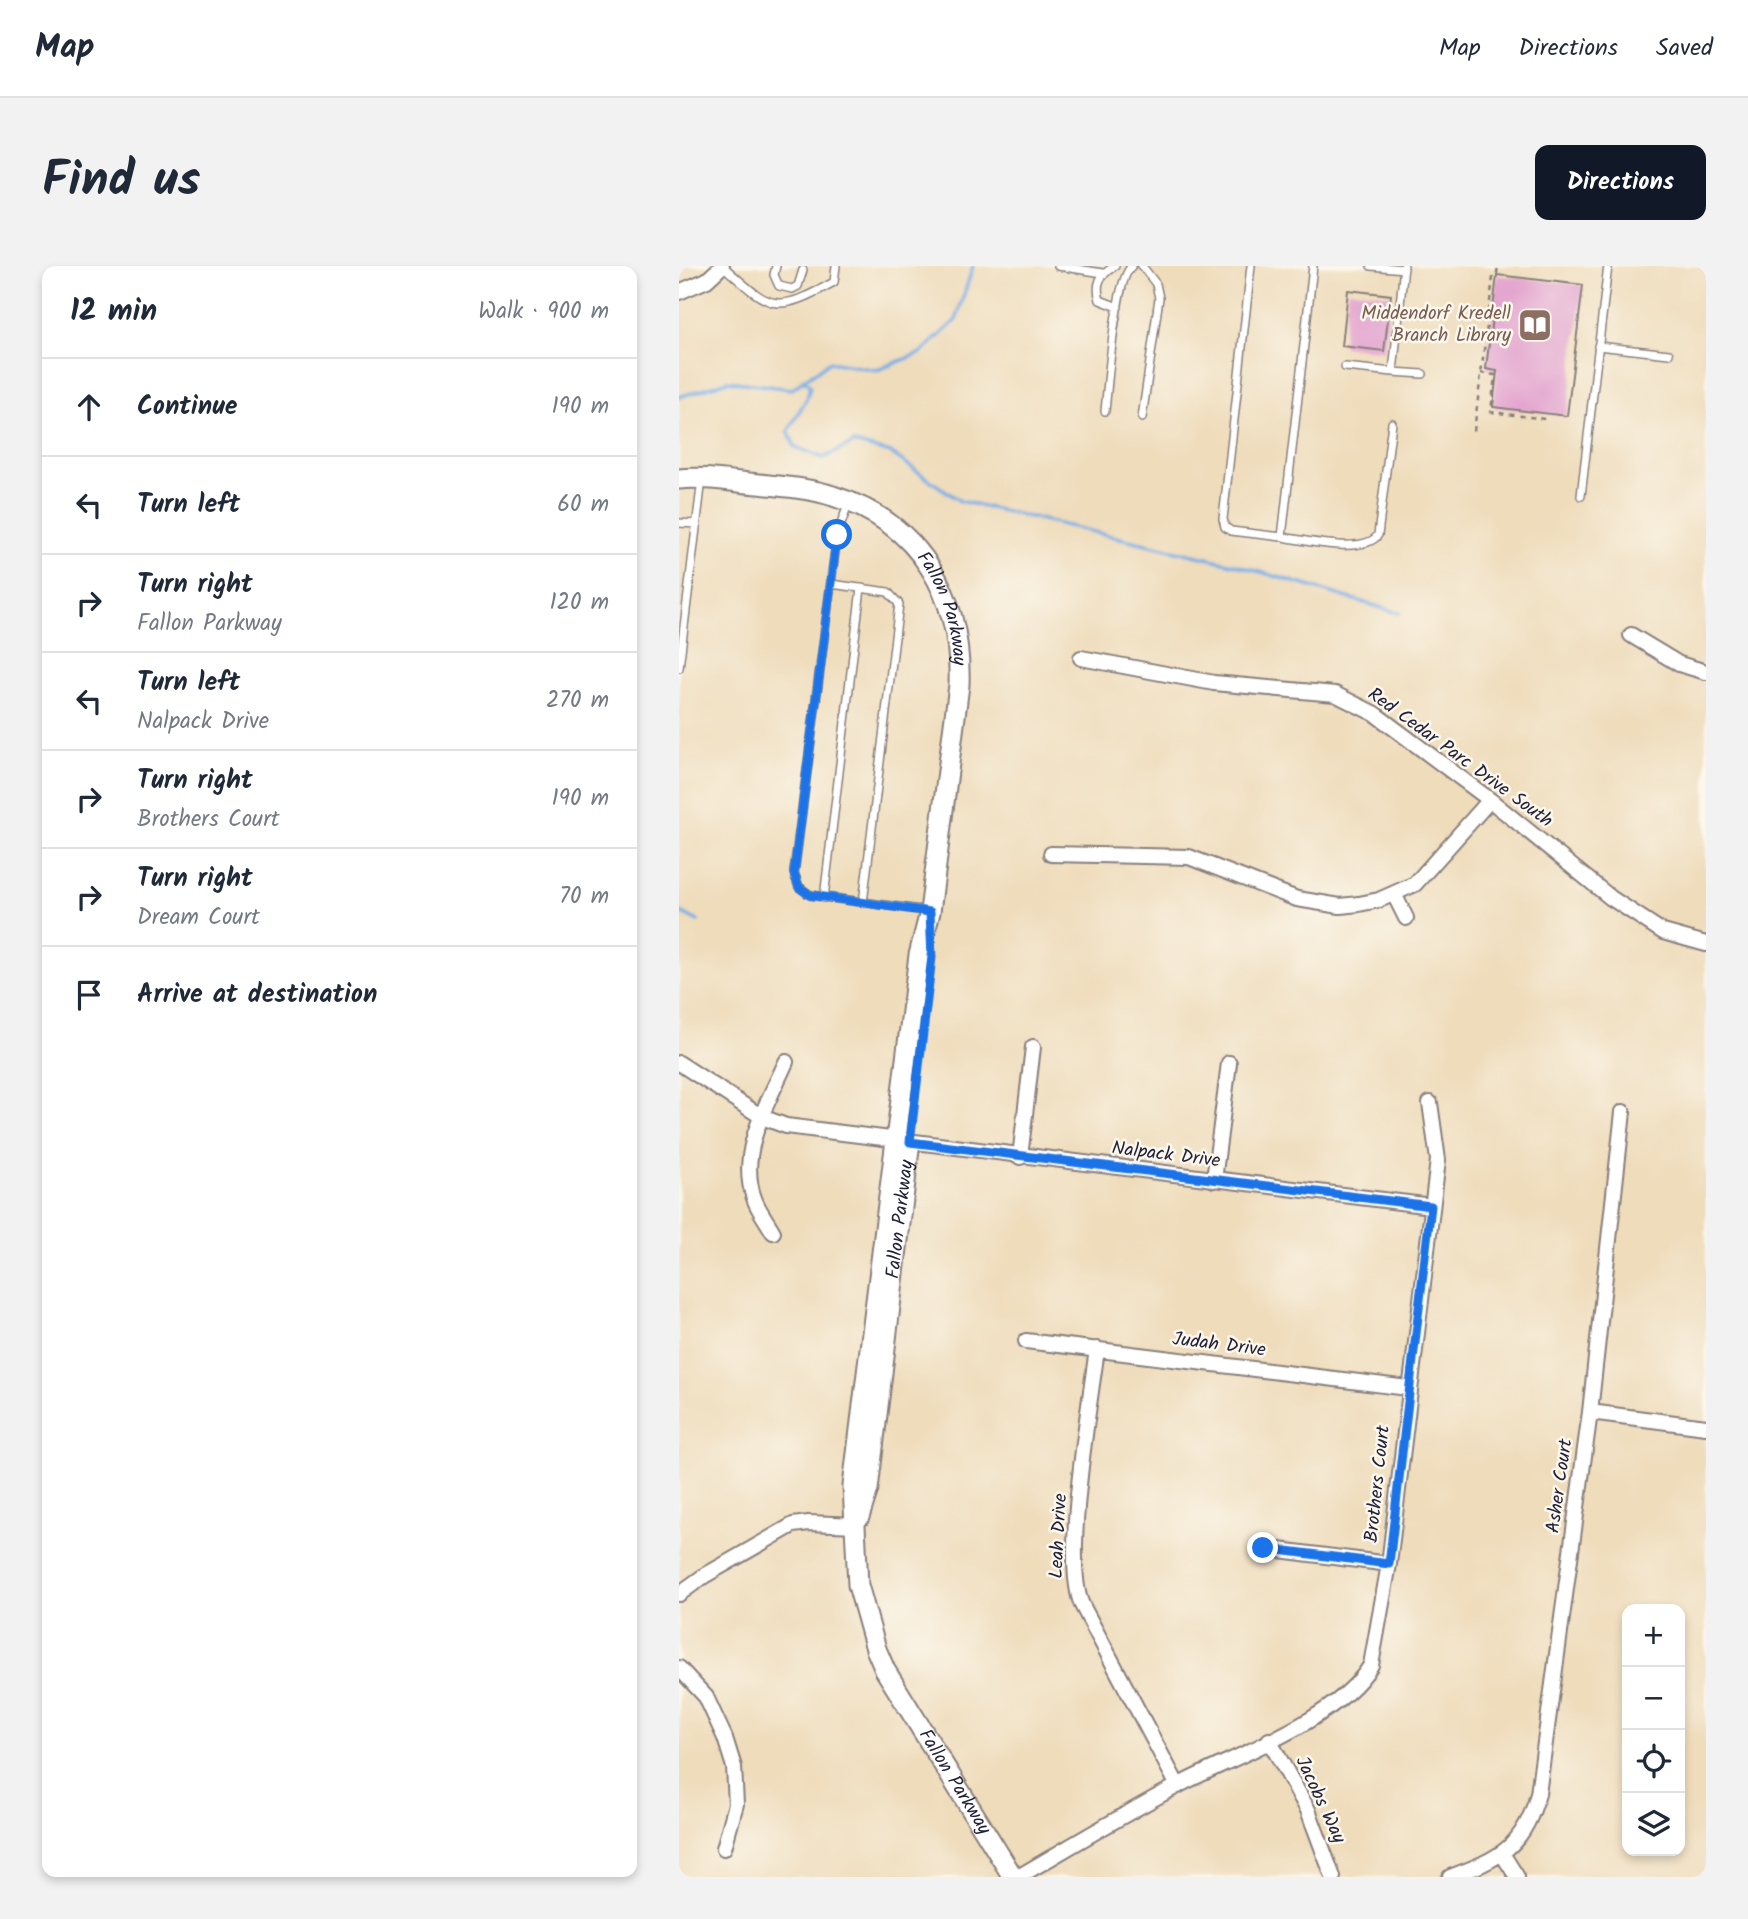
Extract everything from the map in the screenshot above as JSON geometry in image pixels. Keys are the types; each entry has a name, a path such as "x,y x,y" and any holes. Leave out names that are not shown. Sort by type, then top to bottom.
{"street":[{"path":"679,292 707,280 723,266"},
{"name":"Fallon Parkway","path":"688,477 814,491 850,502 877,515 904,535 918,551 941,585 955,624 960,655 958,685 930,912 932,957 903,1141 870,1477 857,1525 858,1585 868,1625 885,1670 1015,1877"},
{"path":"1631,635 1679,664 1706,672"},
{"name":"Red Cedar Parc Drive South","path":"1081,658 1215,683 1335,694 1375,715 1490,800 1611,898 1663,932 1706,944"},
{"path":"1051,854 1189,857 1297,899 1340,906 1378,900 1415,884 1490,800"},
{"path":"1394,894 1406,918"},
{"path":"1020,1157 1033,1047"},
{"path":"773,1232 754,1198 750,1168 753,1141 786,1062"},
{"name":"Nalpack Drive","path":"679,1063 762,1117 786,1126 1431,1206"},
{"path":"1214,1180 1229,1063"},
{"name":"Brothers Court","path":"1015,1877 1178,1786 1333,1706 1363,1678 1375,1651 1389,1564 1408,1388 1438,1160 1430,1103"},
{"name":"Asher Court","path":"1450,1877 1503,1855 1531,1819 1538,1794 1590,1412 1623,1112"},
{"name":"Judah Drive","path":"1027,1341 1408,1388"},
{"name":"Leah Drive","path":"1097,1349 1075,1540 1074,1583 1082,1605 1178,1786"},
{"path":"1590,1412 1706,1427"},
{"path":"679,1594 704,1576 793,1525 857,1525"},
{"path":"1263,1548 1389,1564"},
{"path":"679,1668 706,1697 725,1738 734,1767 736,1804 724,1848"},
{"name":"Jacobs Way","path":"1269,1740 1307,1810 1333,1877"},
{"path":"1503,1855 1517,1877"}],"lane":[{"path":"723,266 757,296 773,304 793,302 834,282 837,266"},
{"path":"776,266 774,275 779,286 785,289 798,286 803,270"},
{"path":"1058,266 1103,273"},
{"path":"1115,266 1103,273 1097,288 1100,300 1118,307"},
{"path":"1105,411 1118,307 1123,282 1132,266"},
{"path":"1142,266 1157,284 1159,298 1142,418"},
{"path":"1251,266 1223,519 1225,527 1231,530 1358,546 1375,540 1378,535 1392,423"},
{"path":"1282,537 1313,266"},
{"path":"1371,266 1404,268 1393,372"},
{"path":"1581,496 1608,266"},
{"path":"1598,346 1669,354"},
{"path":"1345,367 1423,374"},
{"path":"679,668 697,524 688,477"},
{"path":"850,502 837,535 794,873 799,887 810,895 930,912"},
{"path":"679,523 697,524"},
{"path":"831,584 888,592 899,604 863,903"},
{"path":"824,898 861,588"}],"path":[{"path":"1473,431 1481,373 1485,363 1493,276 1497,273 1498,266"},
{"path":"1481,373 1495,375 1491,412 1545,419"}],"building":[{"name":"Middendorf Kredell Branch Library","path":"1497,275 1583,285 1567,416 1493,407 1497,371 1486,369"},
{"path":"1348,290 1391,295 1384,351 1342,346"}],"waterway":[{"path":"679,397 728,381 792,389 829,362 877,370 921,353 956,320 973,266"},
{"path":"803,379 810,386 807,398 788,431 795,447 823,458 854,443 891,453 960,501 1237,565 1399,613"},
{"path":"679,911 698,921"}],"place":[{"name":"Middendorf Kredell Branch Library","path":"1535,325"}],"route":[{"path":"837,535 794,873 799,887 810,895 930,912 932,957 910,1142 1431,1206 1389,1564 1263,1548"}]}
